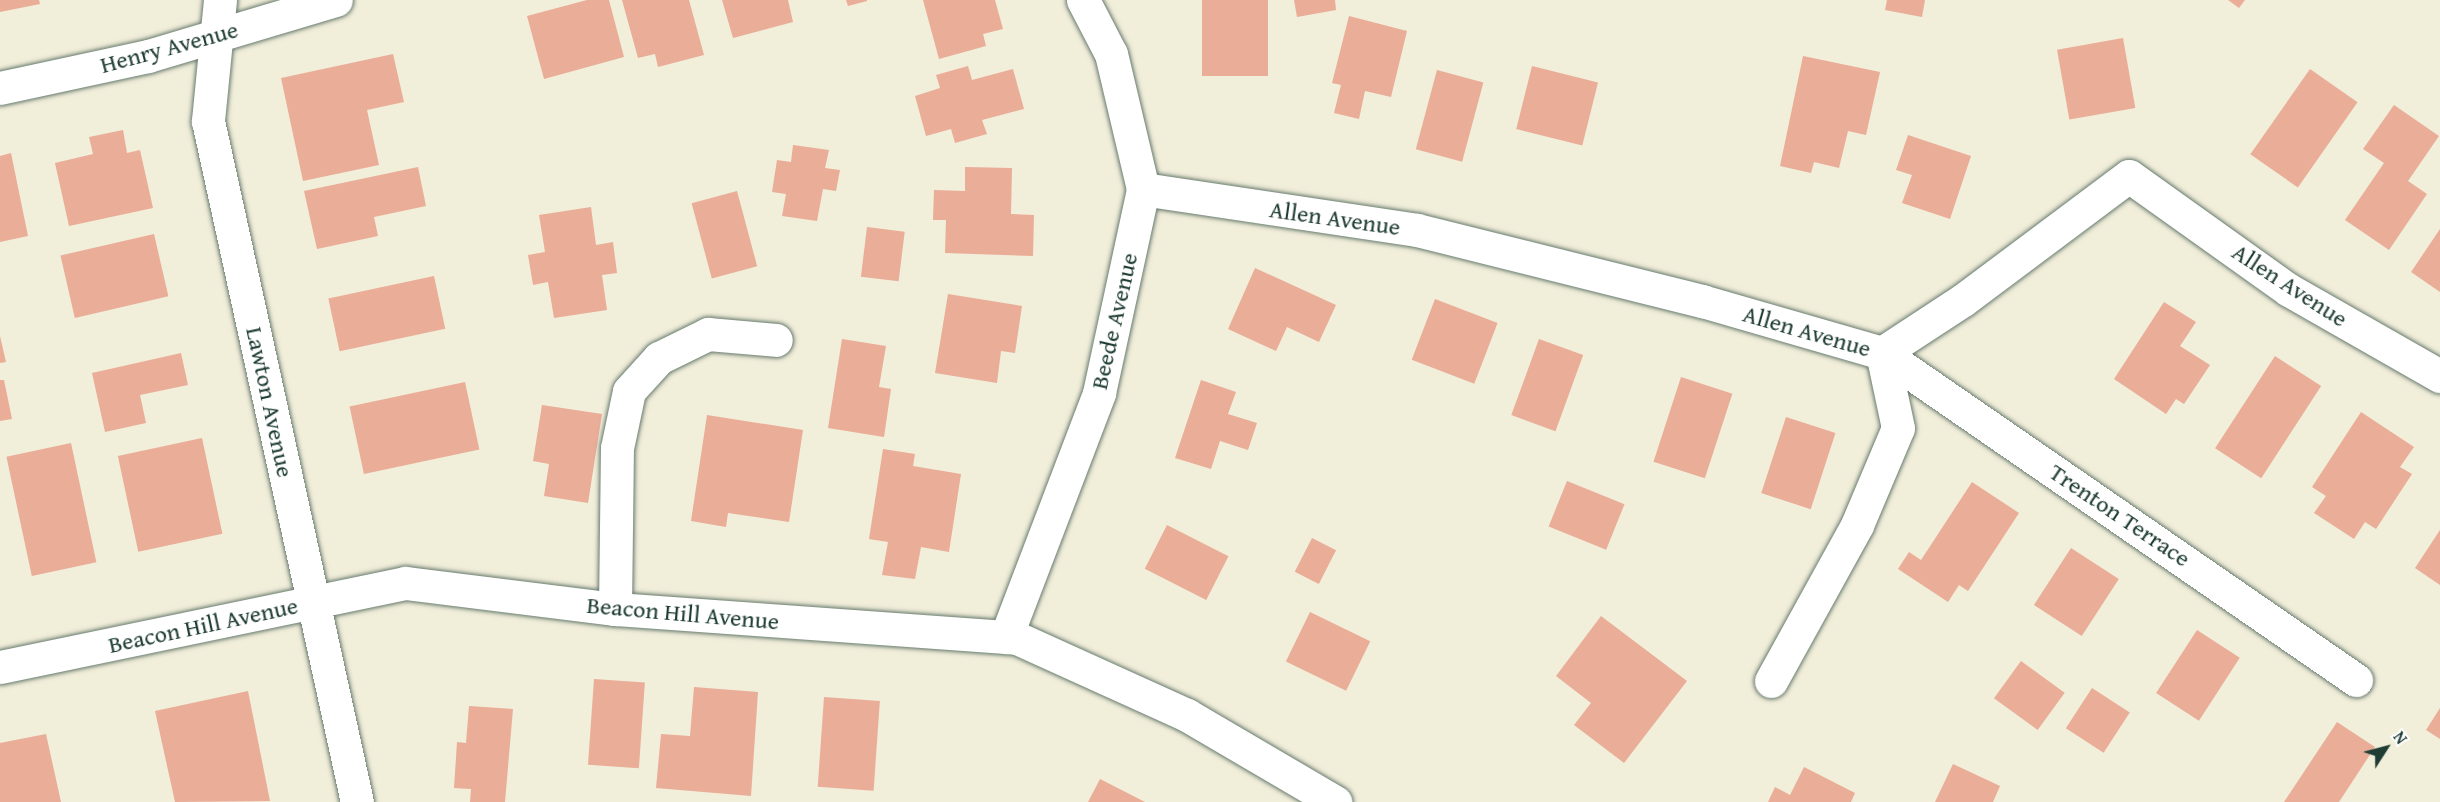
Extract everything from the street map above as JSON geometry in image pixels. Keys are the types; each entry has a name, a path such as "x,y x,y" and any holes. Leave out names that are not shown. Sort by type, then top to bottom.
{"street":[{"name":"Lawton Avenue","path":"220,0 208,121 357,802"},
{"name":"Henry Avenue","path":"0,88 148,56 336,0"},
{"name":"Beede Avenue","path":"1006,637 1099,393 1143,189 1111,54 1083,0"},
{"name":"Allen Avenue","path":"1143,189 1417,230 1702,301 1882,353 1964,300 2129,176 2289,290 2440,376"},
{"path":"615,609 617,448 629,390 659,358 708,334 776,340"},
{"name":"Trenton Terrace","path":"1882,353 2356,680"},
{"path":"1771,681 1857,525 1898,428 1882,353"},
{"name":"Beacon Hill Avenue","path":"0,667 405,583 615,609 1017,638 1187,715 1335,802"}],"building":[{"path":"0,0 39,0 40,4 0,12"},
{"path":"587,0 609,0 624,57 544,79 527,16"},
{"path":"622,0 689,0 704,55 658,67 655,54 638,58"},
{"path":"722,0 788,0 793,22 733,38"},
{"path":"846,0 867,0 867,1 848,6"},
{"path":"923,0 995,0 1003,29 983,34 986,46 939,59"},
{"path":"1202,0 1268,0 1268,76 1202,76"},
{"path":"1294,0 1335,0 1336,10 1297,17"},
{"path":"1887,0 1925,0 1922,17 1885,10"},
{"path":"2228,0 2245,0 2239,8"},
{"path":"1349,16 1407,31 1391,97 1365,91 1359,119 1334,113 1341,85 1332,83"},
{"path":"2123,38 2135,108 2069,120 2057,50"},
{"path":"393,54 404,102 367,110 379,165 303,181 281,78"},
{"path":"1803,56 1880,72 1866,135 1848,131 1839,168 1814,162 1811,173 1780,166"},
{"path":"968,66 972,80 1013,69 1024,109 982,120 987,134 955,143 951,129 926,136 915,96 940,88 936,75"},
{"path":"1532,66 1598,82 1582,146 1516,129"},
{"path":"2310,69 2358,102 2298,187 2250,154"},
{"path":"1437,70 1483,82 1462,162 1416,149"},
{"path":"2394,105 2439,136 2408,181 2427,194 2389,250 2345,220 2384,163 2363,149"},
{"path":"123,130 127,153 140,150 153,208 69,226 55,163 93,154 89,137"},
{"path":"1908,135 1971,156 1950,219 1902,203 1912,175 1896,170"},
{"path":"793,145 829,150 825,168 840,170 836,191 823,189 817,221 782,216 786,194 772,192 777,160 791,162"},
{"path":"11,153 28,236 0,242 0,156"},
{"path":"418,167 426,206 374,217 378,236 317,249 304,191"},
{"path":"965,167 1012,168 1011,214 1034,215 1033,256 945,253 946,220 933,220 934,190 965,191"},
{"path":"737,191 757,266 712,279 692,203"},
{"path":"591,207 596,245 613,242 617,273 602,275 607,310 554,318 548,282 533,285 528,255 545,252 539,215"},
{"path":"867,227 905,232 899,281 861,277"},
{"path":"2440,229 2440,292 2411,272"},
{"path":"154,234 168,296 75,318 60,256"},
{"path":"1255,268 1336,305 1319,342 1287,327 1276,351 1228,329"},
{"path":"434,276 445,329 340,351 328,298"},
{"path":"948,294 1022,306 1015,353 1001,351 997,383 935,373"},
{"path":"1435,299 1498,323 1474,384 1412,360"},
{"path":"2164,302 2196,322 2180,346 2210,365 2184,404 2176,399 2166,414 2114,379"},
{"path":"0,336 6,362 0,363"},
{"path":"842,339 886,346 879,387 891,389 884,437 828,428"},
{"path":"1539,339 1583,355 1555,431 1511,415"},
{"path":"181,353 188,385 140,395 146,423 105,432 92,373"},
{"path":"2275,356 2321,386 2261,478 2215,448"},
{"path":"1681,377 1732,394 1705,478 1653,462"},
{"path":"0,380 4,380 12,419 0,421"},
{"path":"1201,380 1236,392 1228,414 1257,423 1248,450 1220,441 1211,469 1175,458"},
{"path":"465,382 479,449 364,474 350,407"},
{"path":"542,405 602,414 588,503 544,496 549,464 533,461"},
{"path":"2361,412 2414,447 2400,467 2412,474 2376,529 2365,522 2354,539 2314,513 2326,496 2312,487"},
{"path":"707,415 803,430 789,522 728,513 726,527 691,521"},
{"path":"1786,417 1835,433 1811,509 1761,493"},
{"path":"202,438 222,534 138,552 118,456"},
{"path":"71,443 96,562 32,576 6,457"},
{"path":"883,449 915,454 913,466 961,474 949,552 921,547 915,579 882,575 888,542 869,539"},
{"path":"1567,481 1624,504 1606,550 1549,526"},
{"path":"1972,482 2019,513 1968,591 1959,585 1948,602 1898,569 1909,552 1921,560"},
{"path":"1167,525 1228,556 1206,600 1145,569"},
{"path":"2440,530 2440,585 2415,568"},
{"path":"1312,538 1336,550 1319,584 1295,572"},
{"path":"2071,548 2119,579 2082,636 2034,605"},
{"path":"1310,612 1370,641 1346,691 1286,661"},
{"path":"1601,616 1687,681 1624,763 1574,725 1591,703 1556,676"},
{"path":"2197,630 2240,658 2199,721 2156,693"},
{"path":"2021,661 2065,693 2038,730 1994,698"},
{"path":"594,679 645,683 639,768 588,765"},
{"path":"694,687 758,692 751,796 656,788 661,734 690,736"},
{"path":"2092,688 2130,713 2104,753 2066,728"},
{"path":"248,691 270,801 175,802 155,711"},
{"path":"824,697 880,701 874,791 818,787"},
{"path":"469,706 513,709 505,802 470,802 471,789 454,788 457,742 466,743"},
{"path":"2440,708 2440,739 2426,730"},
{"path":"2337,722 2375,747 2339,802 2284,802"},
{"path":"46,734 61,802 0,802 0,743"},
{"path":"1953,764 2000,786 1993,802 1935,802"},
{"path":"1804,767 1855,793 1851,802 1768,802 1775,787 1790,795"},
{"path":"1100,779 1145,802 1088,802"}]}
